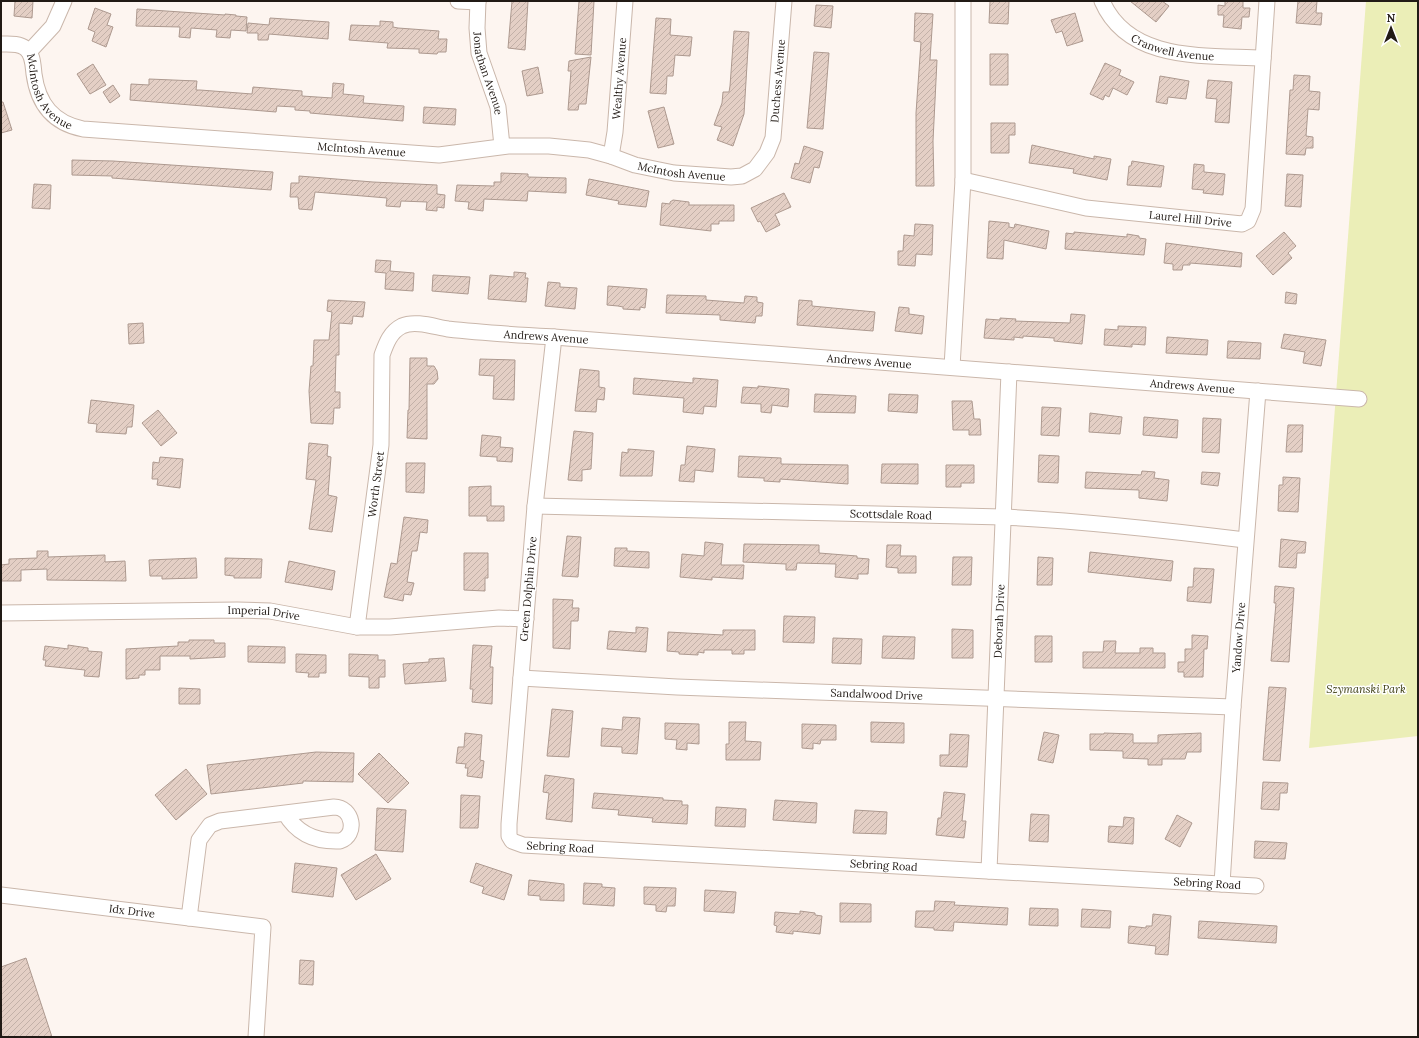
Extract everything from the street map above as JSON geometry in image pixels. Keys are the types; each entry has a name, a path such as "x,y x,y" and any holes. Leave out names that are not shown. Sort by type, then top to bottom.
{"street":[{"path":"29,52 53,26 64,1"},
{"path":"458,1 478,2"},
{"name":"Wealthy Avenue","path":"611,156 615,132 625,1"},
{"name":"Duchess Avenue","path":"764,159 770,146 774,130 784,1"},
{"path":"952,367 962,180 963,1"},
{"name":"Cranwell Avenue","path":"1102,1 1112,19 1121,29 1131,37 1149,46 1184,54 1263,58"},
{"name":"Laurel Hill Drive","path":"962,180 1086,208 1242,224 1248,221 1252,209 1267,1"},
{"name":"Jonathan Avenue","path":"478,2 477,34 479,53 498,107 502,146"},
{"name":"McIntosh Avenue","path":"1,44 20,45 29,52 42,103 51,114 59,120 79,128 439,155 502,146 534,145 578,149 611,156 659,171 719,177 742,176 755,169 764,159"},
{"name":"Andrews Avenue","path":"386,342 394,332 404,326 415,325 1359,399"},
{"name":"Green Dolphin Drive","path":"512,841 509,836 509,824 535,506 554,337"},
{"name":"Worth Street","path":"357,627 381,445 382,355 386,342"},
{"name":"Deborah Drive","path":"989,871 1010,372"},
{"name":"Yandow Drive","path":"1222,884 1245,540 1258,391"},
{"name":"Scottsdale Road","path":"535,506 1003,517 1067,520 1144,527 1245,540"},
{"name":"Imperial Drive","path":"1,613 237,610 270,611 357,627 413,626 499,618 526,619"},
{"name":"Sandalwood Drive","path":"521,678 677,687 1233,707"},
{"path":"189,918 197,847 201,834 210,825 220,821 285,813"},
{"name":"Sebring Road","path":"512,841 523,845 1256,886"},
{"name":"Idx Drive","path":"1,895 263,928 256,1037"}],"green space":[{"name":"Szymanski Park","path":"1366,1 1418,1 1418,736 1309,748"}],"building":[{"path":"15,1 33,1 32,18 14,16"},
{"path":"512,1 528,1 525,50 508,48"},
{"path":"579,1 594,1 591,55 575,54"},
{"path":"990,1 1009,1 1008,24 989,23"},
{"path":"1130,1 1162,1 1169,6 1156,22"},
{"path":"1225,1 1243,1 1243,8 1250,8 1249,17 1242,17 1241,29 1223,27 1224,15 1218,15 1218,5 1225,6"},
{"path":"1298,1 1317,1 1316,13 1322,13 1321,25 1296,23"},
{"path":"816,5 833,6 831,28 814,26"},
{"path":"95,8 111,14 107,25 113,27 106,47 92,41 95,32 88,29"},
{"path":"137,9 225,14 247,17 246,31 231,30 230,38 216,37 217,30 191,28 190,38 179,37 180,27 136,26"},
{"path":"915,13 933,14 930,60 937,60 933,141 934,186 916,186 916,113 921,42 914,41"},
{"path":"1075,13 1083,41 1067,46 1062,31 1056,33 1051,20"},
{"path":"270,18 329,22 328,39 269,34 268,40 258,40 258,33 247,33 248,23 269,25"},
{"path":"656,18 671,19 670,35 692,37 690,56 675,55 673,76 667,76 666,94 650,93"},
{"path":"380,21 393,22 393,27 398,28 439,31 438,39 447,39 446,52 438,52 437,54 419,53 419,49 387,48 388,43 349,40 351,25 380,26"},
{"path":"734,31 749,32 744,114 733,146 717,140 722,127 714,125 722,103 723,92 729,92"},
{"path":"814,52 829,53 823,129 807,128"},
{"path":"990,54 1008,54 1008,85 990,85"},
{"path":"591,57 586,104 579,104 578,110 568,110 571,71 568,71 569,61"},
{"path":"1105,63 1121,70 1119,75 1134,82 1127,95 1113,88 1109,97 1105,95 1103,100 1090,94"},
{"path":"93,64 106,85 90,94 77,74"},
{"path":"538,67 543,93 527,96 522,71"},
{"path":"1294,75 1310,76 1309,91 1320,92 1319,110 1308,109 1306,136 1313,137 1313,148 1306,148 1305,155 1286,154 1290,90 1293,90"},
{"path":"1160,76 1189,81 1186,99 1168,97 1167,104 1156,102"},
{"path":"149,79 197,81 196,90 252,94 253,87 302,91 302,96 332,98 333,83 344,84 343,94 364,96 363,103 404,106 403,121 310,113 310,111 295,110 295,107 277,106 276,112 130,100 131,84 149,85"},
{"path":"1208,80 1232,82 1229,123 1215,122 1217,99 1206,98"},
{"path":"113,85 120,96 110,103 103,92"},
{"path":"1,102 3,102 12,130 1,133"},
{"path":"424,107 456,109 455,125 423,123"},
{"path":"664,107 674,144 658,148 648,111"},
{"path":"991,123 1015,123 1015,135 1009,135 1009,153 991,153"},
{"path":"1032,145 1094,159 1094,156 1111,159 1107,180 1073,173 1074,169 1029,163"},
{"path":"804,146 823,152 819,168 814,167 810,183 791,178 795,163 799,164"},
{"path":"72,160 113,161 273,172 271,190 112,178 112,176 72,175"},
{"path":"1132,161 1164,166 1161,187 1127,185 1129,166 1131,166"},
{"path":"1194,164 1204,165 1204,172 1225,174 1223,195 1203,193 1204,190 1192,189"},
{"path":"501,173 528,174 528,177 566,178 566,193 528,191 527,201 484,199 483,211 468,209 469,202 455,201 457,185 494,186 494,182 501,182"},
{"path":"1287,174 1303,175 1301,207 1285,206"},
{"path":"299,176 437,185 437,194 445,195 444,208 437,207 437,211 426,210 427,202 401,201 400,207 386,206 387,198 315,192 312,210 299,209 298,197 290,197 291,183 299,183"},
{"path":"589,179 649,191 646,207 618,204 619,201 586,195"},
{"path":"34,184 51,185 50,209 32,208"},
{"path":"784,193 791,207 775,214 780,225 766,232 760,221 758,222 751,208"},
{"path":"673,200 689,202 689,205 734,205 734,221 719,221 719,224 711,224 711,231 660,225 662,203 670,204"},
{"path":"989,221 1009,223 1009,227 1014,228 1015,224 1049,231 1046,249 1004,240 1003,259 987,258"},
{"path":"915,224 933,225 932,255 916,254 915,266 898,265 898,251 903,251 904,235 914,236"},
{"path":"1074,232 1127,237 1127,234 1139,236 1139,238 1146,239 1144,255 1065,249 1066,233 1074,234"},
{"path":"1284,232 1296,246 1288,253 1292,258 1273,275 1256,256"},
{"path":"1166,243 1242,253 1241,267 1190,263 1190,265 1183,265 1182,270 1173,270 1173,264 1164,263"},
{"path":"376,260 391,261 390,271 414,273 413,291 385,289 386,273 375,272"},
{"path":"514,272 526,273 525,278 528,278 526,302 488,299 490,275 514,277"},
{"path":"433,275 470,277 468,294 432,291"},
{"path":"548,282 560,283 560,287 577,288 575,309 545,306"},
{"path":"608,286 647,289 645,308 640,307 640,310 623,309 623,307 607,305"},
{"path":"1286,292 1297,294 1296,304 1285,303"},
{"path":"667,295 706,296 706,300 744,303 745,296 757,297 757,302 763,303 762,316 756,316 755,323 720,320 720,315 666,313"},
{"path":"328,300 365,302 363,317 353,316 352,324 339,323 339,355 336,355 335,392 340,392 340,408 334,408 333,424 311,423 309,391 311,366 313,366 314,340 329,340 332,312 327,311"},
{"path":"799,300 812,301 812,306 875,312 873,331 797,325"},
{"path":"899,307 909,308 909,314 924,316 922,334 895,331"},
{"path":"1071,314 1085,315 1082,344 1054,341 1054,338 1023,336 1023,338 1014,337 1014,340 984,338 986,319 1000,320 1000,318 1016,319 1015,321 1070,323"},
{"path":"143,323 144,343 129,344 128,324"},
{"path":"1118,326 1146,327 1145,345 1132,344 1132,347 1104,345 1105,329 1118,330"},
{"path":"1284,334 1326,340 1321,366 1303,363 1305,352 1281,348"},
{"path":"1167,337 1208,340 1207,355 1166,353"},
{"path":"1228,341 1261,343 1260,359 1227,358"},
{"path":"410,358 427,358 427,366 434,366 437,371 438,379 434,384 427,384 427,439 407,438"},
{"path":"480,359 515,360 514,400 493,399 494,376 479,375"},
{"path":"580,369 599,371 599,387 605,388 604,400 597,399 596,412 575,411"},
{"path":"634,378 693,383 693,378 718,380 716,407 704,406 703,414 683,412 684,398 633,394"},
{"path":"758,386 789,389 788,407 772,405 771,413 761,412 761,404 741,403 743,387 758,388"},
{"path":"815,394 856,396 855,413 814,412"},
{"path":"889,394 918,395 917,413 888,411"},
{"path":"91,400 134,405 132,427 127,427 126,434 96,432 97,424 88,423"},
{"path":"952,401 972,401 974,419 980,419 981,435 969,435 969,430 953,430"},
{"path":"1042,407 1061,408 1059,436 1041,435"},
{"path":"158,410 177,433 161,446 142,423"},
{"path":"1090,413 1122,417 1120,434 1089,432"},
{"path":"1144,417 1178,420 1177,438 1143,435"},
{"path":"1203,418 1221,419 1219,453 1202,452"},
{"path":"1288,425 1303,425 1302,452 1286,452"},
{"path":"574,431 593,433 591,469 582,470 582,481 568,480"},
{"path":"482,435 501,437 500,447 513,448 512,462 497,461 497,457 480,456"},
{"path":"309,443 328,445 327,456 331,457 328,495 337,497 332,532 309,529 316,480 306,479"},
{"path":"687,446 715,449 713,472 695,470 694,482 679,481 681,465 685,465"},
{"path":"628,449 654,451 652,476 620,476 622,452 628,453"},
{"path":"1039,455 1059,456 1058,483 1038,482"},
{"path":"739,456 781,458 781,464 848,465 848,484 780,479 780,482 764,481 764,478 738,477"},
{"path":"160,457 183,459 180,488 157,485 158,479 152,479 153,462 159,463"},
{"path":"406,463 425,463 424,493 406,492"},
{"path":"882,464 918,464 918,484 881,483"},
{"path":"946,465 974,465 974,483 961,483 961,487 946,487"},
{"path":"1142,471 1155,472 1154,478 1169,480 1167,501 1139,498 1139,490 1085,488 1086,472 1141,475"},
{"path":"1202,472 1220,473 1218,486 1201,484"},
{"path":"1283,477 1300,478 1298,512 1278,511 1279,485 1283,485"},
{"path":"491,486 491,506 504,506 504,521 487,521 487,516 469,516 469,487"},
{"path":"404,517 428,520 427,533 420,532 417,551 412,551 407,582 414,583 411,595 404,594 403,601 384,597 391,563 397,564"},
{"path":"567,536 581,537 578,577 562,576"},
{"path":"1281,539 1306,542 1305,553 1297,553 1296,568 1279,567"},
{"path":"705,542 723,544 721,565 744,565 743,579 712,577 712,580 680,577 682,554 704,556"},
{"path":"744,544 819,545 819,553 857,556 857,558 869,559 868,574 858,574 858,579 835,577 836,564 797,563 796,570 786,570 786,564 743,562"},
{"path":"887,545 901,545 900,556 916,556 916,573 898,573 898,568 886,567"},
{"path":"615,548 627,548 627,551 649,552 649,568 614,566"},
{"path":"37,551 48,551 48,557 105,555 105,562 125,561 126,581 47,580 47,569 21,570 21,581 1,581 1,565 9,564 9,559 37,558"},
{"path":"1090,552 1173,561 1171,581 1088,572"},
{"path":"464,553 488,553 488,578 485,578 485,591 464,590"},
{"path":"953,557 972,557 971,585 952,585"},
{"path":"1038,557 1053,558 1052,585 1037,585"},
{"path":"196,558 197,578 162,579 162,576 150,576 149,560"},
{"path":"225,558 262,559 261,578 234,578 234,576 225,575"},
{"path":"289,561 335,571 332,590 285,582"},
{"path":"1194,568 1214,569 1211,603 1187,601 1188,587 1193,587"},
{"path":"1275,586 1294,588 1289,662 1271,661 1276,603 1274,603"},
{"path":"553,599 573,600 572,608 579,608 578,621 571,621 570,649 553,648"},
{"path":"784,616 815,617 814,643 783,642"},
{"path":"636,627 648,628 646,652 607,649 609,631 636,633"},
{"path":"952,629 973,630 973,658 952,658"},
{"path":"723,630 755,630 755,650 744,650 744,654 732,654 732,650 704,650 704,653 698,652 698,655 679,654 679,652 667,651 668,632 723,635"},
{"path":"1192,635 1208,636 1207,649 1204,649 1203,677 1184,677 1184,672 1178,672 1178,662 1185,662 1185,649 1192,649"},
{"path":"883,636 915,637 914,659 882,658"},
{"path":"1035,636 1052,636 1052,662 1035,662"},
{"path":"833,638 862,639 861,664 832,663"},
{"path":"189,640 214,640 214,643 225,643 225,657 190,659 190,656 160,656 160,670 145,670 145,675 139,675 139,678 126,679 126,649 178,646 178,642 189,642"},
{"path":"1104,641 1116,641 1115,653 1140,653 1140,648 1153,648 1153,653 1165,653 1165,668 1083,668 1083,652 1103,652"},
{"path":"68,645 88,648 88,651 102,652 99,677 84,676 85,670 45,666 46,660 43,660 45,646 68,649"},
{"path":"473,645 492,646 490,667 493,667 492,704 472,702 473,689 470,689"},
{"path":"248,646 285,647 285,663 248,662"},
{"path":"296,654 326,655 326,673 319,673 319,677 308,677 309,673 296,672"},
{"path":"349,654 378,655 378,660 385,660 385,677 379,677 379,688 369,688 369,677 349,676"},
{"path":"444,658 446,681 405,684 403,664 429,662 429,659"},
{"path":"1269,687 1286,688 1280,761 1263,760"},
{"path":"179,688 200,689 200,704 179,704"},
{"path":"552,709 573,711 569,757 547,756"},
{"path":"623,717 640,718 637,754 622,753 622,747 601,746 602,728 622,730"},
{"path":"729,722 746,722 745,741 761,742 760,760 726,760 726,744 729,744"},
{"path":"871,722 904,723 904,743 871,742"},
{"path":"665,723 699,724 699,744 687,743 687,750 676,749 677,740 665,739"},
{"path":"802,724 836,725 836,740 821,740 820,744 813,743 813,749 802,748"},
{"path":"1044,732 1059,735 1053,763 1038,760"},
{"path":"465,733 482,735 480,760 484,761 482,778 467,776 468,768 465,768 466,764 456,763 458,747 464,747"},
{"path":"1201,733 1201,752 1187,752 1185,759 1162,759 1162,765 1148,765 1148,759 1123,758 1123,751 1090,750 1090,734 1133,734 1133,743 1158,743 1158,735"},
{"path":"950,734 969,735 967,767 940,766 940,755 949,755"},
{"path":"316,752 354,753 353,782 303,781 303,783 211,794 207,765"},
{"path":"379,753 409,783 388,803 358,774"},
{"path":"186,769 207,794 176,820 155,795"},
{"path":"545,775 574,779 572,822 546,819 549,793 543,792"},
{"path":"1263,782 1288,783 1287,793 1280,793 1279,810 1261,809"},
{"path":"944,792 965,794 962,821 966,821 964,838 936,835 938,818 941,818"},
{"path":"594,793 663,798 663,800 682,801 682,805 688,805 687,824 652,822 653,818 618,815 619,810 592,808"},
{"path":"461,795 480,796 478,828 460,828"},
{"path":"775,800 817,803 816,823 773,820"},
{"path":"716,807 746,809 745,827 715,826"},
{"path":"377,808 406,810 403,852 375,850"},
{"path":"855,810 887,812 886,834 853,833"},
{"path":"1031,814 1049,815 1048,842 1029,841"},
{"path":"1177,815 1192,823 1180,847 1165,839"},
{"path":"1124,817 1134,818 1133,844 1108,842 1109,826 1123,827"},
{"path":"1255,841 1287,843 1285,859 1254,858"},
{"path":"376,854 391,879 356,900 341,875"},
{"path":"295,863 337,868 333,897 292,892"},
{"path":"476,863 512,875 504,900 482,893 484,887 470,882"},
{"path":"529,880 564,884 564,901 540,900 540,896 528,895"},
{"path":"584,883 602,884 602,887 615,888 614,906 583,904"},
{"path":"644,887 676,888 675,906 667,906 666,912 656,911 656,905 644,904"},
{"path":"705,890 736,892 734,913 704,911"},
{"path":"935,901 955,902 954,905 1008,908 1007,925 954,922 953,931 915,927 916,911 934,911"},
{"path":"840,903 871,904 871,922 840,922"},
{"path":"1030,908 1058,909 1058,926 1029,925"},
{"path":"1082,909 1111,911 1110,928 1081,927"},
{"path":"800,911 815,913 815,915 822,916 820,934 793,931 793,934 776,932 777,926 774,925 775,912 800,914"},
{"path":"1153,914 1171,916 1168,955 1155,954 1156,946 1128,943 1129,926 1146,928 1146,926 1152,926"},
{"path":"1199,921 1277,926 1276,943 1198,938"},
{"path":"26,958 52,1037 1,1037 1,967"},
{"path":"300,960 314,961 313,985 299,984"}]}
